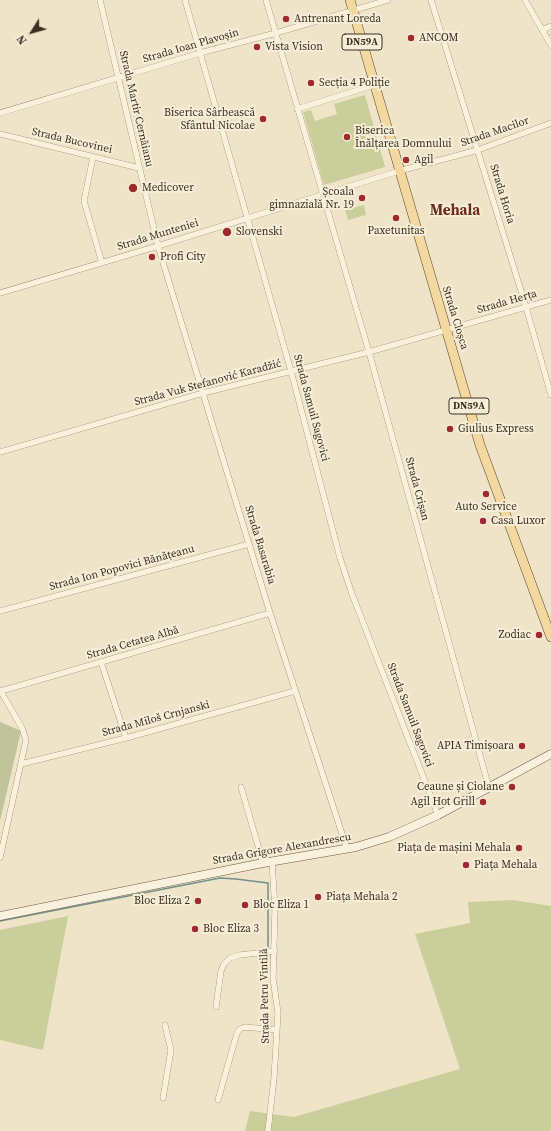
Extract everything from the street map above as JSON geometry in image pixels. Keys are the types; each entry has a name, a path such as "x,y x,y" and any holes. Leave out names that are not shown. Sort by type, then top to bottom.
{"main road":[{"name":"Strada Cloșca","path":"350,0 480,445 551,637"}],"street":[{"name":"Strada Martir Cernăianu","path":"100,0 158,246"},
{"name":"Strada Samuil Sagovici","path":"185,0 246,218 291,371 342,565 438,815"},
{"path":"266,0 297,109 374,85"},
{"name":"Strada Ioan Plavoșin","path":"0,113 200,53 276,33 388,0"},
{"name":"Strada Horia","path":"431,0 526,307 551,395"},
{"path":"525,0 551,46"},
{"path":"542,30 551,26"},
{"name":"Strada Crișan","path":"297,109 369,352 489,788"},
{"name":"Strada Macilor","path":"322,195 399,171 478,150 551,123"},
{"name":"Strada Bucovinei","path":"0,134 139,168"},
{"path":"93,157 84,201 102,263"},
{"name":"Strada Munteniei","path":"0,293 322,195"},
{"name":"Strada Basarabia","path":"158,246 270,613 347,849"},
{"name":"Strada Herța","path":"446,329 551,300"},
{"name":"Strada Vuk Stefanović Karadžić","path":"0,452 203,393 369,352 446,329"},
{"name":"Strada Ion Popovici Bănățeanu","path":"0,611 249,544"},
{"name":"Strada Cetatea Albă","path":"1,694 101,662 270,613"},
{"path":"101,662 126,738"},
{"name":"Strada Miloš Crnjanski","path":"21,764 126,738 295,691"},
{"path":"0,858 26,747 25,734 1,694"},
{"name":"Strada Grigore Alexandrescu","path":"0,916 272,861 347,849 389,837 438,815 551,754"},
{"path":"241,787 263,863"},
{"name":"Strada Petru Vintilă","path":"268,1131 274,1078 278,1013 273,978 275,951 275,910 272,861"},
{"path":"216,1007 221,971 224,964 230,958 240,954 275,951"},
{"path":"163,1098 171,1050 165,1024"},
{"path":"218,1100 237,1033 240,1029 245,1027 277,1030"}],"green space":[{"path":"365,95 385,167 324,185 303,112 311,110 315,121 337,114 334,104"},
{"path":"364,205 366,215 348,220 345,210"},
{"path":"0,722 21,731 0,821"},
{"path":"513,900 551,906 551,1131 245,1131 250,1111 294,1117 460,1069 415,934 470,923 468,902"},
{"path":"68,916 43,1050 0,1040 0,930"}],"waterway":[{"path":"0,921 220,878 236,879 268,883 268,948"}],"place":[{"name":"Antrenant Loreda","path":"286,19"},
{"name":"ANCOM","path":"411,38"},
{"name":"Vista Vision","path":"257,47"},
{"name":"Secția 4 Poliție","path":"311,83"},
{"name":"Biserica Sârbească Sfântul Nicolae","path":"263,119"},
{"name":"Biserica Înălțarea Domnului","path":"347,137"},
{"name":"Agil","path":"406,160"},
{"name":"Medicover","path":"133,188"},
{"name":"Școala gimnazială Nr. 19","path":"362,198"},
{"name":"Paxetunitas","path":"396,218"},
{"name":"Slovenski","path":"227,232"},
{"name":"Profi City","path":"152,257"},
{"name":"Giulius Express","path":"450,429"},
{"name":"Auto Service","path":"486,494"},
{"name":"Casa Luxor","path":"483,521"},
{"name":"Zodiac","path":"539,635"},
{"name":"APIA Timișoara","path":"522,746"},
{"name":"Ceaune și Ciolane","path":"512,787"},
{"name":"Agil Hot Grill","path":"483,802"},
{"name":"Piața de mașini Mehala","path":"519,848"},
{"name":"Piața Mehala","path":"466,865"},
{"name":"Piața Mehala 2","path":"318,897"},
{"name":"Bloc Eliza 2","path":"198,901"},
{"name":"Bloc Eliza 1","path":"245,905"},
{"name":"Bloc Eliza 3","path":"195,929"}],"district":[{"name":"Mehala","path":"455,211"}]}
